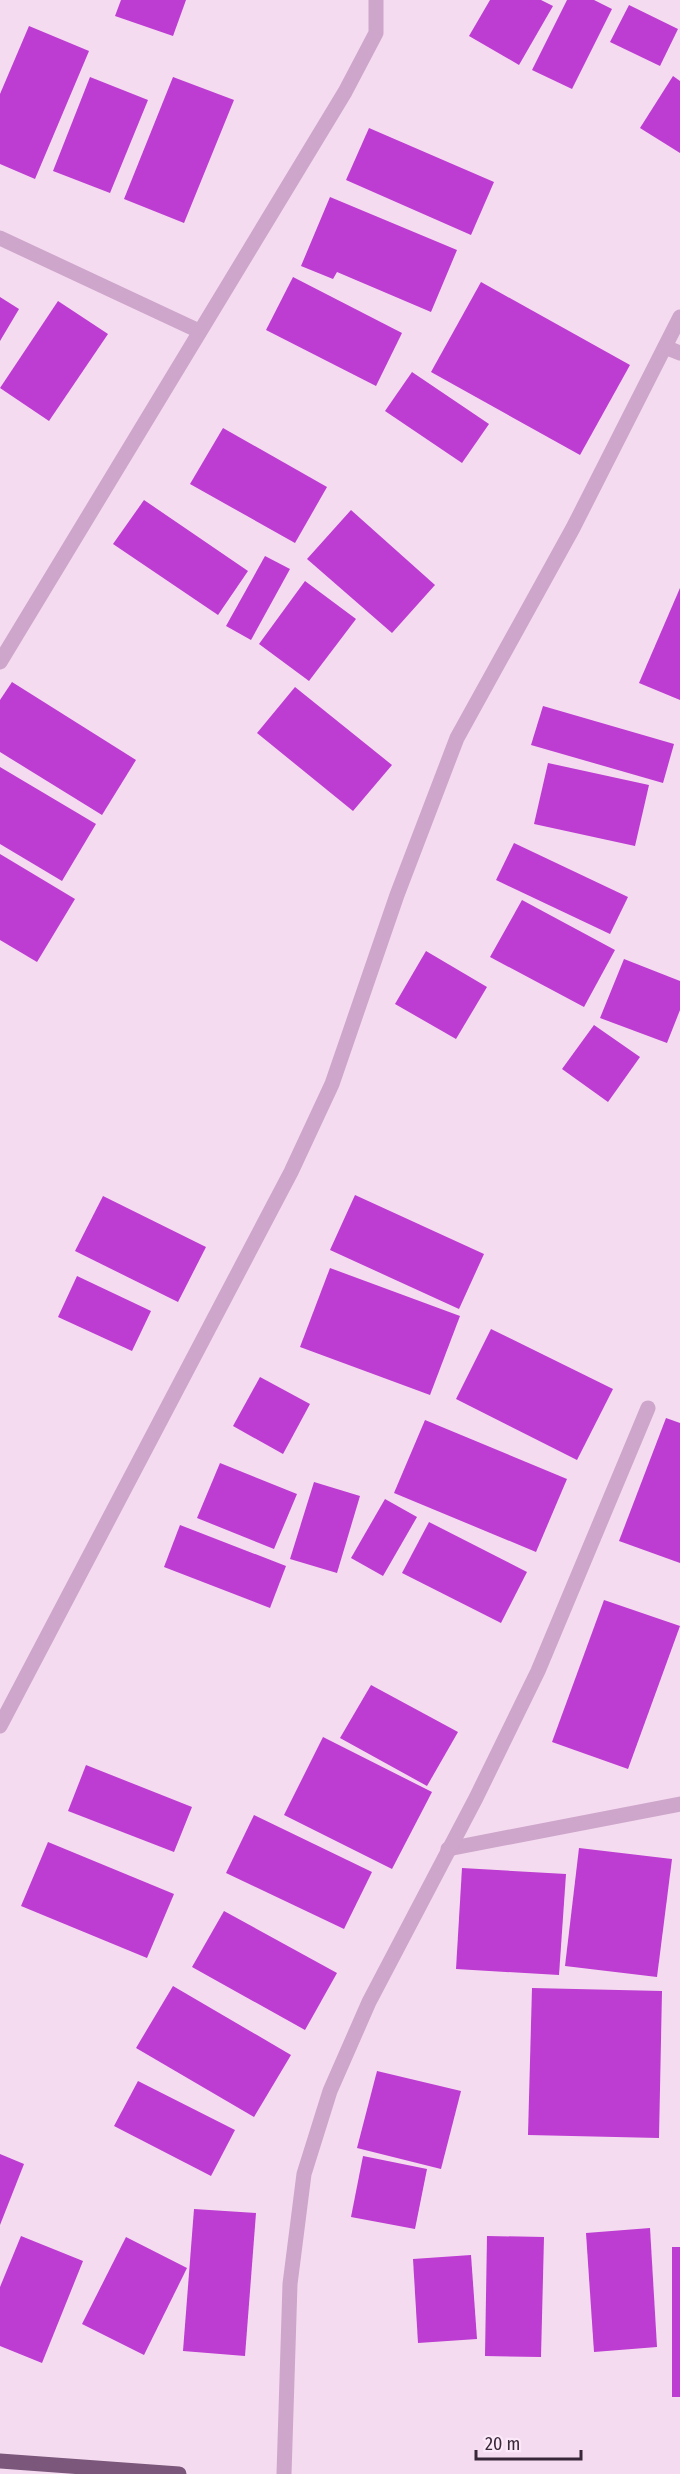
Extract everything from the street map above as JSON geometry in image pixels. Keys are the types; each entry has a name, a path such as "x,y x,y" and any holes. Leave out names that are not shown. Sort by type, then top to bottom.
{"main road":[{"path":"0,2461 179,2474"}],"street":[{"path":"0,662 350,82 375,33 376,0"},
{"path":"0,238 199,331"},
{"path":"0,1726 291,1172 332,1084 397,895 457,738 573,528 680,317"},
{"path":"665,347 680,353"},
{"path":"284,2474 290,2284 304,2174 330,2091 369,2002 476,1798 538,1671 648,1408"},
{"path":"448,1849 680,1804"}],"building":[{"path":"121,0 186,0 173,36 115,16"},
{"path":"490,0 541,0 553,6 519,65 469,36"},
{"path":"567,0 594,0 612,9 572,89 532,70"},
{"path":"629,5 678,29 660,66 610,42"},
{"path":"29,26 89,51 35,179 0,164 0,94"},
{"path":"673,76 680,81 680,153 640,128"},
{"path":"90,77 148,100 110,193 53,171"},
{"path":"173,77 234,100 184,223 124,199"},
{"path":"369,128 494,182 471,235 346,180"},
{"path":"330,197 457,250 431,312 337,272 333,279 301,266"},
{"path":"293,277 402,333 376,386 266,330"},
{"path":"481,282 630,365 580,455 431,372"},
{"path":"0,297 19,309 0,341"},
{"path":"58,301 108,334 49,421 0,388"},
{"path":"412,372 489,424 462,463 385,411"},
{"path":"223,428 327,487 295,543 190,484"},
{"path":"144,500 248,571 218,615 113,544"},
{"path":"351,510 435,585 392,633 307,559"},
{"path":"265,556 290,569 251,640 226,626"},
{"path":"305,581 356,619 309,681 259,644"},
{"path":"680,588 680,700 639,683"},
{"path":"12,682 136,760 102,815 0,752 0,700"},
{"path":"295,687 392,765 353,811 257,733"},
{"path":"543,706 674,744 663,783 531,745"},
{"path":"548,763 649,785 635,846 534,824"},
{"path":"0,767 96,824 62,881 0,844"},
{"path":"514,843 628,897 610,934 496,880"},
{"path":"0,854 75,899 37,962 0,940"},
{"path":"522,900 615,950 584,1007 490,957"},
{"path":"426,951 487,987 456,1039 395,1004"},
{"path":"624,959 680,981 680,1010 667,1043 600,1018"},
{"path":"594,1025 640,1057 608,1102 562,1069"},
{"path":"355,1195 484,1254 459,1309 330,1250"},
{"path":"103,1196 206,1247 178,1302 75,1251"},
{"path":"330,1268 460,1316 430,1395 300,1347"},
{"path":"77,1276 151,1311 132,1351 58,1317"},
{"path":"491,1329 613,1389 577,1460 456,1399"},
{"path":"260,1377 310,1404 283,1454 233,1426"},
{"path":"666,1418 680,1423 680,1563 619,1541"},
{"path":"425,1420 567,1479 536,1552 394,1493"},
{"path":"220,1463 297,1494 274,1549 197,1518"},
{"path":"314,1482 360,1496 337,1573 290,1559"},
{"path":"385,1499 417,1517 383,1576 351,1558"},
{"path":"429,1522 527,1572 501,1623 402,1573"},
{"path":"180,1525 286,1566 270,1608 164,1567"},
{"path":"604,1600 680,1626 628,1769 552,1742"},
{"path":"371,1685 458,1732 427,1786 340,1738"},
{"path":"323,1737 432,1792 392,1869 284,1815"},
{"path":"86,1765 192,1807 174,1852 68,1811"},
{"path":"254,1815 372,1872 344,1929 226,1873"},
{"path":"48,1842 174,1894 147,1958 21,1906"},
{"path":"579,1848 672,1859 657,1977 565,1966"},
{"path":"462,1868 566,1874 559,1975 456,1969"},
{"path":"224,1911 337,1973 305,2030 192,1967"},
{"path":"173,1986 291,2055 254,2117 136,2048"},
{"path":"532,1988 662,1991 659,2138 528,2135"},
{"path":"377,2071 461,2091 441,2169 357,2148"},
{"path":"138,2081 235,2130 211,2176 114,2126"},
{"path":"0,2154 24,2164 0,2225"},
{"path":"363,2156 427,2169 415,2229 351,2217"},
{"path":"194,2209 256,2213 245,2356 183,2351"},
{"path":"650,2228 657,2347 594,2352 586,2233"},
{"path":"21,2236 83,2261 42,2363 0,2346 0,2287"},
{"path":"487,2236 544,2237 541,2357 485,2356"},
{"path":"126,2237 187,2268 144,2355 82,2324"},
{"path":"672,2247 680,2247 680,2397 672,2397"},
{"path":"471,2255 477,2339 418,2343 413,2259"}]}
